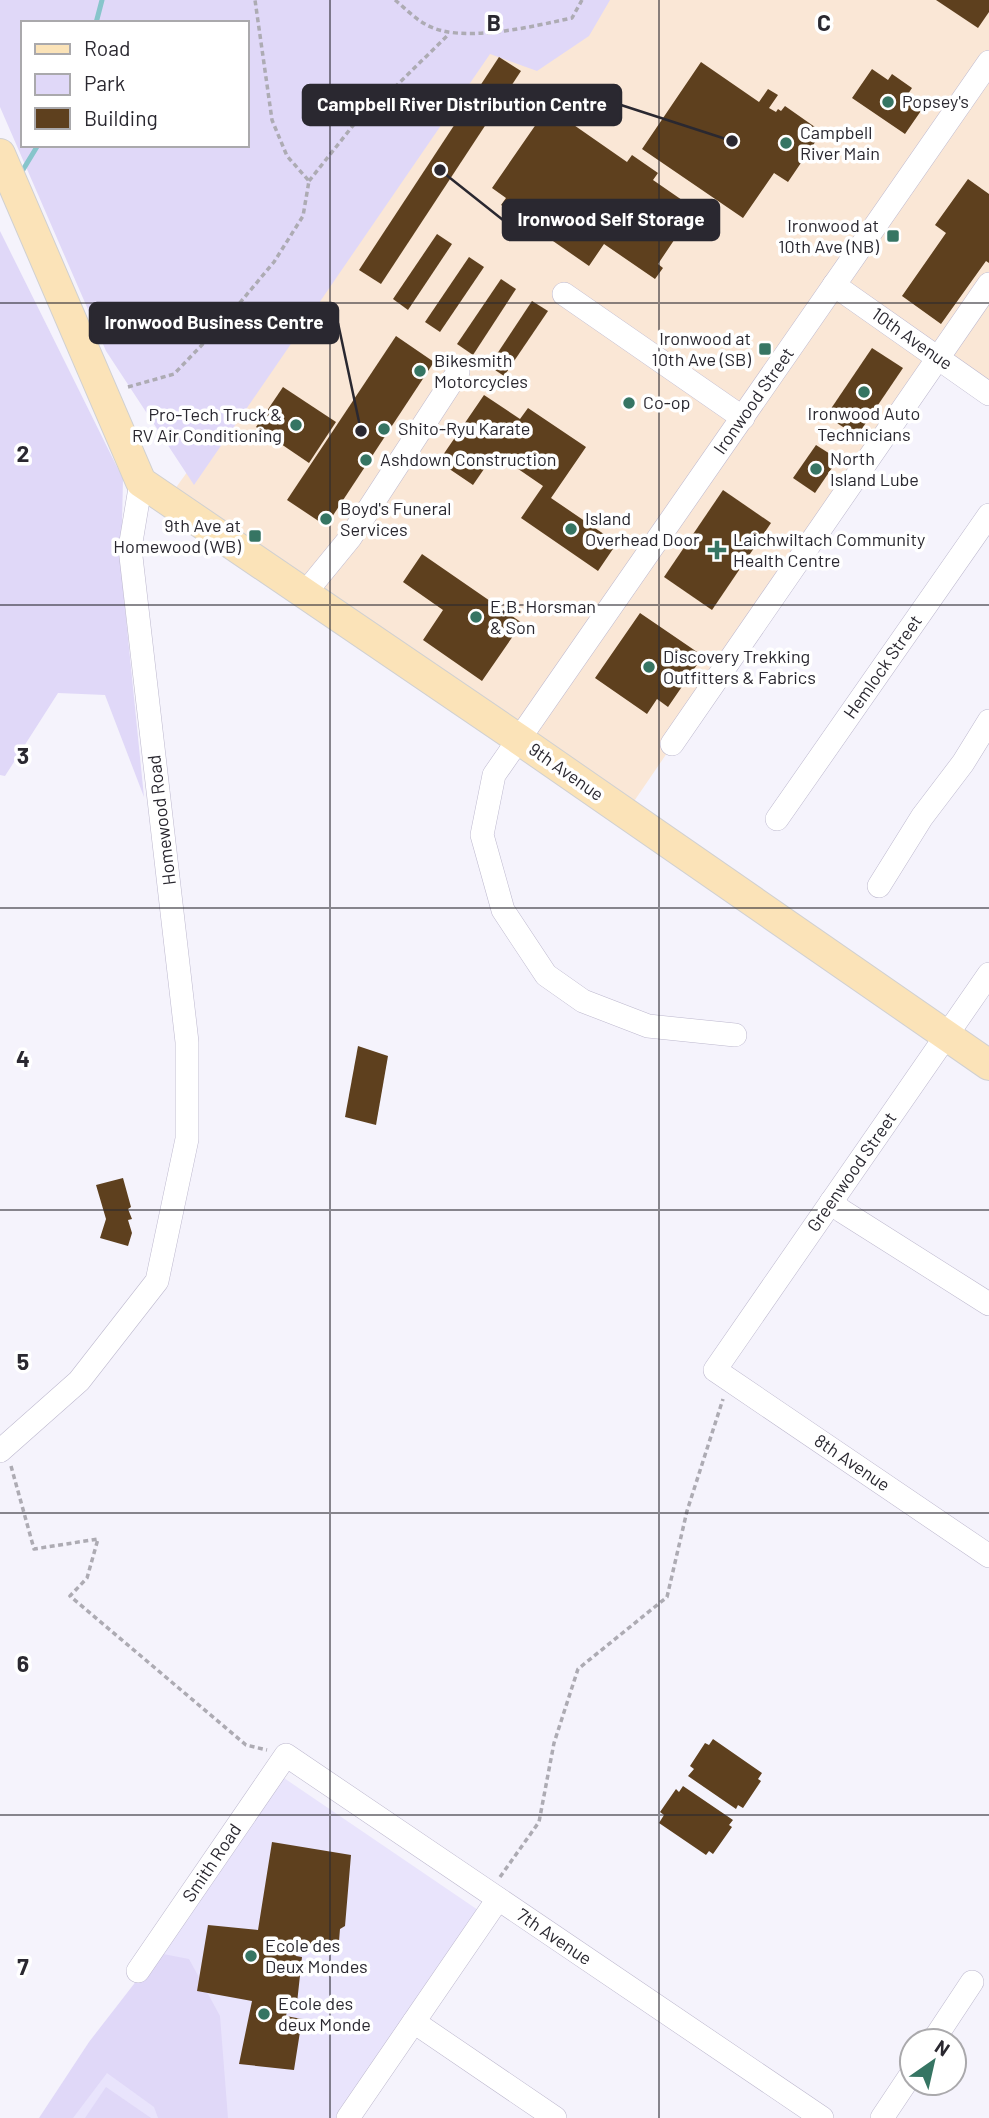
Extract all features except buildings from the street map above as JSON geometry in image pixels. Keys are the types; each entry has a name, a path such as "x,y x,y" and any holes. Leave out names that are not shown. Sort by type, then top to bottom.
{"main road":[{"path":"0,154 141,482"},
{"name":"9th Avenue","path":"141,482 520,740 989,1065"}],"street":[{"name":"Ironwood Street","path":"735,1035 648,1026 583,1001 546,975 503,910 482,835 494,775 989,62"},
{"path":"672,744 989,284"},
{"name":"10th Avenue","path":"834,285 989,394"},
{"path":"564,294 743,418"},
{"path":"305,593 350,538 458,372"},
{"name":"Homewood Road","path":"3,1448 79,1381 157,1281 187,1139 187,1042 130,548 141,482"},
{"name":"Hemlock Street","path":"777,819 989,514"},
{"path":"878,886 922,817 963,763 989,722"},
{"name":"Greenwood Street","path":"722,1375 831,1202 989,974"},
{"path":"831,1202 989,1304"},
{"name":"8th Avenue","path":"722,1375 989,1556"},
{"name":"7th Avenue","path":"286,1755 822,2118"},
{"name":"Smith Road","path":"138,1971 286,1755"},
{"path":"348,2118 414,2022 493,1896"},
{"path":"942,2027 972,1982"},
{"path":"414,2022 555,2118"},
{"path":"882,2118 898,2094"}],"path":[{"path":"255,0 272,120 287,156 309,181"},
{"path":"395,0 426,25 449,34 497,32 572,19 582,0"},
{"path":"128,387 174,374 223,323 274,262 303,216 309,181 363,113 394,88 449,34"},
{"path":"493,1896 539,1822 554,1743 579,1669 667,1597 722,1375"},
{"path":"3,1448 33,1549 98,1539 87,1578 70,1596 246,1745 286,1755"}],"shaded area":[{"path":"527,0 989,0 989,385 938,357 626,813 167,500"},
{"name":"Ecole des deux Monde","path":"281,1776 478,1910 337,2118 51,2118"}],"green space":[{"path":"0,0 610,0 589,36 537,71 490,54 194,485 106,351 0,107"},
{"path":"0,231 123,479 121,568 144,797 105,695 58,693 5,776 0,775"},
{"path":"158,1953 189,1959 220,2016 228,2118 158,2118 154,2107 107,2073 73,2118 39,2118 89,2042"},
{"path":"106,2087 151,2118 85,2118"}],"waterway":[{"path":"97,21 102,0"},
{"path":"21,173 37,147"}],"place":[{"name":"Popsey's","path":"888,102"},
{"name":"Campbell River Distribution Centre","path":"732,141"},
{"name":"Campbell River Main","path":"786,143"},
{"name":"Ironwood Self Storage","path":"440,170"},
{"name":"Ironwood at 10th Ave (NB)","path":"893,236"},
{"name":"Ironwood at 10th Ave (SB)","path":"765,349"},
{"name":"Bikesmith Motorcycles","path":"420,371"},
{"name":"Ironwood Auto Technicians","path":"864,392"},
{"name":"Co-op","path":"629,403"},
{"name":"Pro-Tech Truck & RV Air Conditioning","path":"296,425"},
{"name":"Shito-Ryu Karate","path":"384,429"},
{"name":"Ironwood Business Centre","path":"361,431"},
{"name":"Ashdown Construction","path":"366,460"},
{"name":"North Island Lube","path":"816,469"},
{"name":"Boyd's Funeral Services","path":"326,519"},
{"name":"Island Overhead Door","path":"571,529"},
{"name":"9th Ave at Homewood (WB)","path":"255,536"},
{"name":"Laichwiltach Community Health Centre","path":"717,550"},
{"name":"E.B. Horsman & Son","path":"476,617"},
{"name":"Discovery Trekking Outfitters & Fabrics","path":"649,667"},
{"name":"Ecole des Deux Mondes","path":"251,1956"},
{"name":"Ecole des deux Monde","path":"264,2014"}]}
